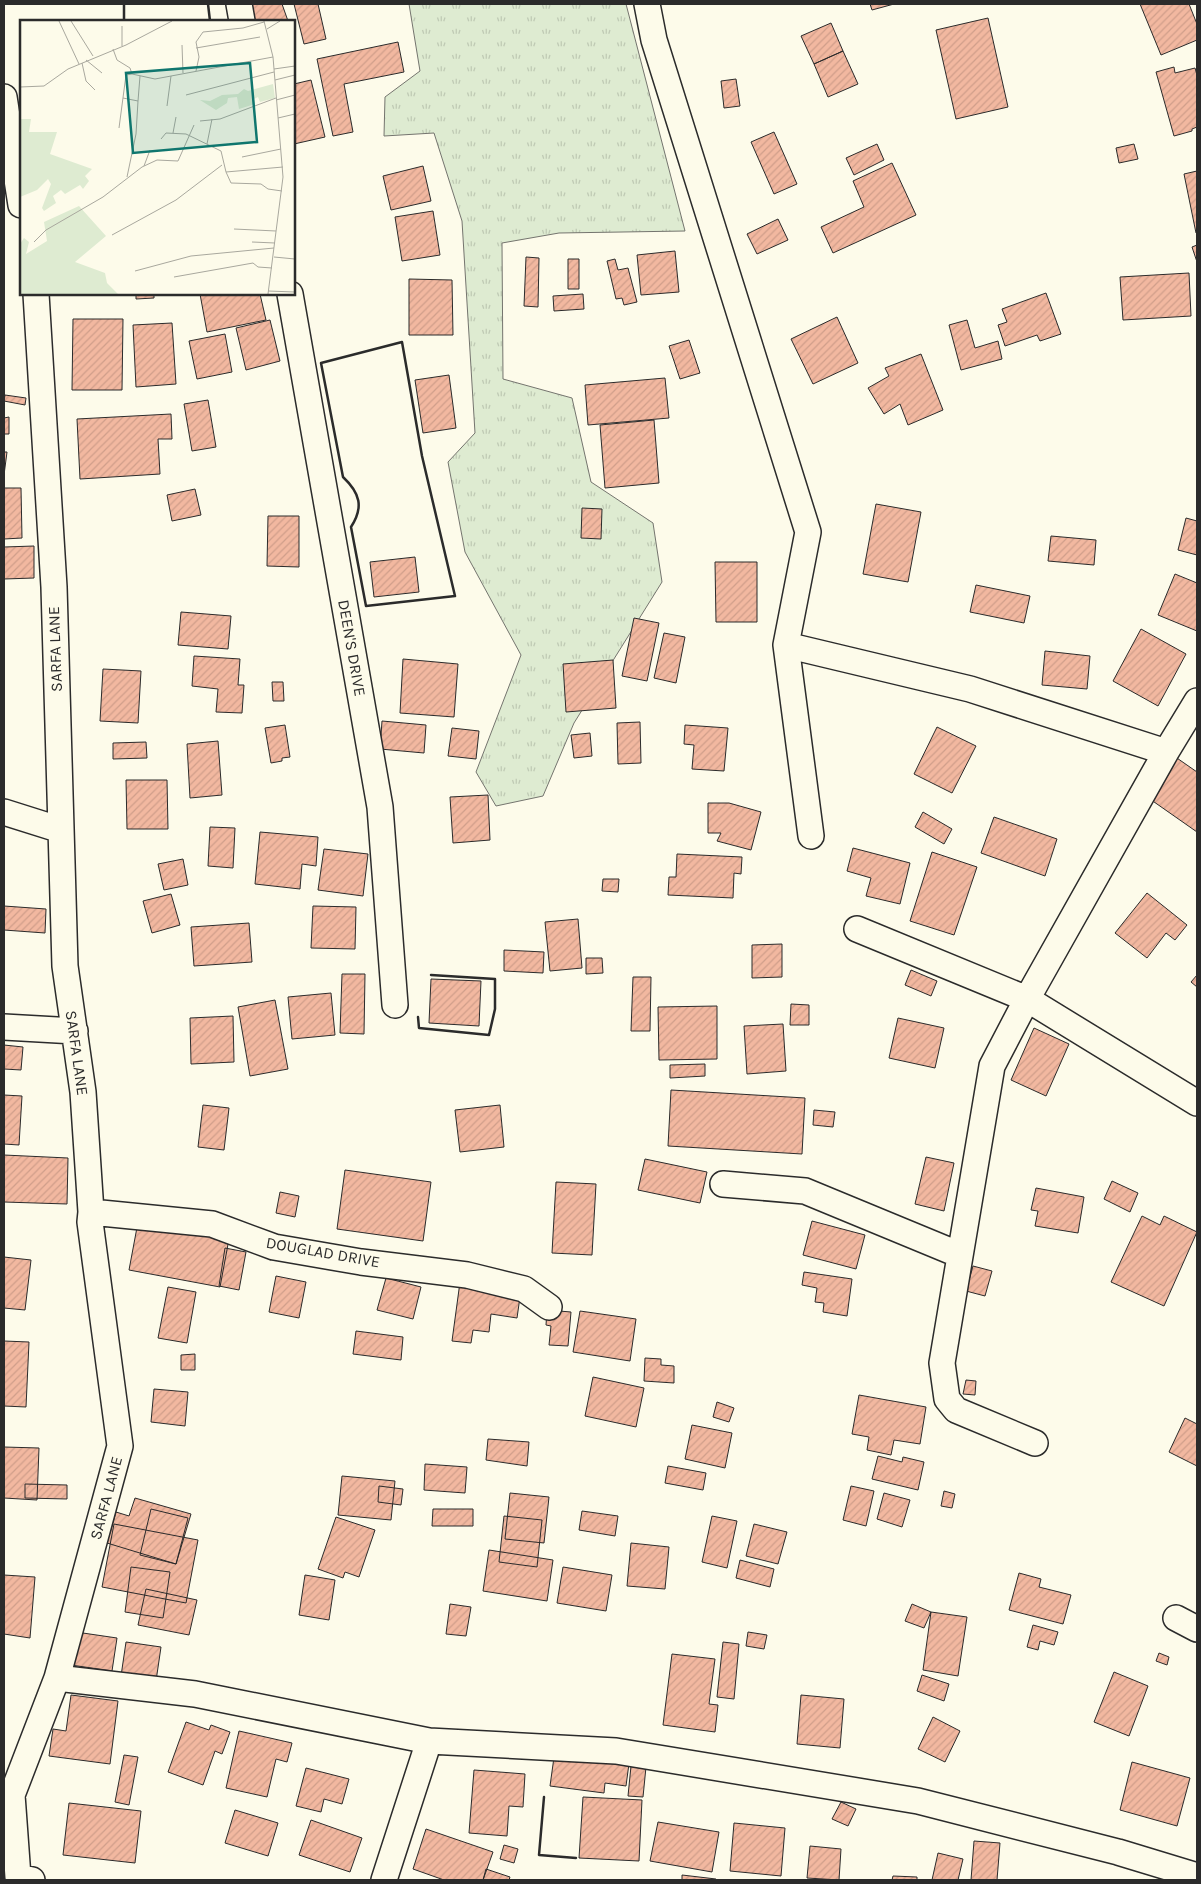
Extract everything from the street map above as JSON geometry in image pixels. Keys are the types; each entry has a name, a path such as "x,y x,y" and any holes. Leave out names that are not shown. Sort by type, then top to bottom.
{"street":[{"path":"239,4 242,20"},
{"path":"647,4 654,40 808,532 786,645 811,836"},
{"path":"4,97 20,199"},
{"name":"SARFA LANE","path":"8,1795 57,1678 120,1446 90,1222 84,1092 65,966 54,587 36,295"},
{"name":"DEEN'S DRIVE","path":"290,295 380,807 395,1004"},
{"path":"786,645 970,689 1166,752"},
{"path":"1035,1443 956,1410 947,1399 942,1363 992,1066 1027,999 1166,752 1197,701"},
{"path":"4,812 61,830"},
{"path":"858,929 1027,999 1197,1103"},
{"path":"4,1027 74,1031"},
{"path":"724,1184 805,1191 960,1255"},
{"name":"DOUGLAD DRIVE","path":"91,1212 212,1224 274,1247 361,1262 467,1275 524,1288 550,1307"},
{"path":"57,1678 195,1694 429,1741 616,1751 918,1801 1118,1852 1197,1876"},
{"path":"384,1880 429,1741"},
{"path":"8,1795 18,1877 32,1880"}],"green space":[{"path":"409,4 626,4 685,231 559,233 502,243 503,379 572,398 591,482 653,523 662,582 574,723 543,796 496,806 476,772 521,655 465,552 448,462 475,433 462,221 434,133 384,136 385,97 420,71"}],"building":[{"path":"241,4 282,4 288,20 246,20"},
{"path":"294,4 318,4 326,39 304,44"},
{"path":"870,4 894,4 872,10"},
{"path":"1140,4 1189,4 1197,24 1197,40 1161,55"},
{"path":"988,18 1008,107 956,119 936,30"},
{"path":"831,23 843,51 814,64 801,36"},
{"path":"398,42 404,72 344,84 353,132 333,136 317,59"},
{"path":"843,51 858,84 828,97 814,64"},
{"path":"1174,67 1175,73 1195,68 1197,75 1197,127 1192,129 1192,131 1174,136 1156,72"},
{"path":"736,79 740,106 724,108 721,81"},
{"path":"311,80 325,137 295,144 295,84"},
{"path":"774,132 797,184 774,194 751,142"},
{"path":"877,144 884,160 854,175 846,158"},
{"path":"1134,144 1138,159 1119,163 1116,148"},
{"path":"892,163 916,215 833,253 821,227 864,207 853,181"},
{"path":"423,166 431,201 391,210 383,176"},
{"path":"1197,171 1197,233 1196,233 1184,174"},
{"path":"433,211 440,255 402,261 395,217"},
{"path":"778,219 788,240 757,254 747,234"},
{"path":"1197,245 1197,262 1192,247"},
{"path":"675,251 679,292 641,295 637,255"},
{"path":"526,257 539,258 538,307 524,306"},
{"path":"568,259 579,259 579,289 568,289"},
{"path":"615,259 618,270 628,268 637,302 624,305 622,298 616,299 607,261"},
{"path":"1189,273 1191,316 1123,320 1120,277"},
{"path":"409,279 452,280 453,335 409,335"},
{"path":"1046,293 1061,334 1040,341 1037,335 1005,346 998,325 1007,322 1002,309"},
{"path":"583,294 584,309 554,311 553,296"},
{"path":"136,295 154,295 154,298 136,299"},
{"path":"200,295 260,295 266,320 207,332"},
{"path":"837,317 858,363 813,384 791,339"},
{"path":"73,319 123,319 122,390 72,390"},
{"path":"270,320 280,361 246,370 236,328"},
{"path":"967,320 975,348 998,341 1002,359 961,370 949,325"},
{"path":"172,323 176,384 136,387 133,325"},
{"path":"225,334 232,372 197,379 189,341"},
{"path":"689,340 700,373 680,379 669,346"},
{"path":"921,354 943,410 908,425 900,404 884,414 868,388 889,376 885,368"},
{"path":"449,375 456,428 423,433 415,380"},
{"path":"665,378 669,418 588,425 585,385"},
{"path":"5,395 26,398 25,405 4,401"},
{"path":"208,400 216,447 192,451 184,404"},
{"path":"171,414 172,439 158,439 160,474 80,479 77,419"},
{"path":"9,417 9,434 4,434 4,418"},
{"path":"654,420 659,483 605,488 600,425"},
{"path":"4,452 7,452 4,475"},
{"path":"4,488 21,488 22,538 4,539"},
{"path":"195,489 201,515 172,521 167,495"},
{"path":"876,504 921,512 908,582 863,574"},
{"path":"582,508 602,509 601,539 581,538"},
{"path":"268,516 299,516 299,567 267,566"},
{"path":"1186,518 1197,521 1197,555 1178,550"},
{"path":"1051,536 1096,540 1094,565 1048,561"},
{"path":"34,546 34,578 4,579 4,547"},
{"path":"415,557 419,592 374,597 370,562"},
{"path":"715,562 757,562 757,622 716,622"},
{"path":"1175,574 1197,583 1197,631 1158,615"},
{"path":"976,585 1030,596 1024,623 970,612"},
{"path":"181,612 231,616 228,649 178,645"},
{"path":"634,618 659,623 647,681 622,676"},
{"path":"1141,629 1186,654 1158,706 1113,681"},
{"path":"664,633 685,637 676,683 654,678"},
{"path":"1045,651 1090,656 1087,689 1042,685"},
{"path":"194,656 240,659 238,685 244,685 242,713 216,712 218,689 192,686"},
{"path":"403,659 458,664 454,717 400,713"},
{"path":"613,660 616,708 566,712 563,664"},
{"path":"103,669 141,671 138,723 100,721"},
{"path":"272,682 283,682 284,701 273,701"},
{"path":"382,721 426,725 424,753 380,749"},
{"path":"640,722 641,763 618,764 617,723"},
{"path":"285,725 290,757 271,763 265,728"},
{"path":"685,725 728,728 724,771 692,769 694,745 684,744"},
{"path":"937,727 976,746 952,793 914,774"},
{"path":"452,728 479,731 476,759 448,756"},
{"path":"590,733 592,756 574,758 571,735"},
{"path":"218,741 222,795 190,798 187,744"},
{"path":"146,742 147,758 113,759 113,743"},
{"path":"1174,756 1197,772 1197,832 1147,797"},
{"path":"126,780 167,780 168,829 127,829"},
{"path":"488,795 490,840 453,843 450,797"},
{"path":"708,803 729,803 761,812 751,850 717,841 721,833 708,833"},
{"path":"923,812 952,829 944,844 915,827"},
{"path":"994,817 1057,839 1045,876 981,853"},
{"path":"210,827 235,828 233,868 208,866"},
{"path":"260,832 318,837 316,866 302,864 300,889 255,884"},
{"path":"853,848 910,863 900,904 866,896 871,878 847,871"},
{"path":"324,849 368,854 363,896 318,890"},
{"path":"932,852 977,867 954,935 910,921"},
{"path":"677,854 742,857 741,874 734,873 733,898 668,895 669,877 676,877"},
{"path":"183,859 188,885 164,890 158,864"},
{"path":"603,879 619,879 618,892 602,891"},
{"path":"1147,893 1187,925 1175,940 1166,933 1147,958 1115,933"},
{"path":"171,894 180,925 152,933 143,901"},
{"path":"4,906 46,909 45,933 4,930"},
{"path":"313,906 356,907 355,949 311,948"},
{"path":"578,919 582,968 550,971 545,922"},
{"path":"249,923 252,962 194,966 191,927"},
{"path":"782,944 782,977 752,978 752,945"},
{"path":"504,950 544,952 543,973 504,971"},
{"path":"586,958 602,958 603,973 586,974"},
{"path":"911,970 937,981 931,996 905,985"},
{"path":"342,974 365,974 364,1034 340,1033"},
{"path":"1197,975 1197,987 1191,982"},
{"path":"633,977 651,977 650,1031 631,1031"},
{"path":"431,979 481,981 479,1026 429,1023"},
{"path":"331,993 335,1035 292,1039 288,997"},
{"path":"275,1000 288,1069 250,1076 238,1007"},
{"path":"791,1004 809,1005 809,1025 790,1025"},
{"path":"717,1006 717,1059 659,1060 658,1007"},
{"path":"233,1016 234,1062 191,1064 190,1018"},
{"path":"898,1018 944,1028 935,1068 889,1058"},
{"path":"783,1024 786,1071 747,1074 744,1026"},
{"path":"1034,1028 1069,1044 1046,1096 1011,1080"},
{"path":"4,1045 23,1047 21,1070 4,1069"},
{"path":"705,1064 705,1076 670,1078 670,1065"},
{"path":"671,1090 805,1098 802,1154 668,1146"},
{"path":"4,1095 22,1096 19,1145 4,1144"},
{"path":"203,1105 229,1108 224,1150 198,1147"},
{"path":"500,1105 504,1147 460,1152 455,1110"},
{"path":"814,1110 835,1112 833,1127 813,1125"},
{"path":"4,1155 68,1158 67,1204 4,1202"},
{"path":"926,1157 954,1163 944,1211 915,1204"},
{"path":"645,1159 707,1172 700,1203 638,1190"},
{"path":"345,1170 431,1182 423,1241 337,1229"},
{"path":"1112,1181 1138,1193 1130,1212 1104,1199"},
{"path":"556,1182 596,1184 592,1255 552,1253"},
{"path":"1036,1188 1084,1197 1078,1233 1035,1226 1038,1211 1031,1210"},
{"path":"280,1192 299,1196 295,1217 276,1213"},
{"path":"1142,1216 1160,1225 1164,1216 1197,1232 1164,1306 1111,1282"},
{"path":"812,1221 865,1235 856,1269 803,1255"},
{"path":"138,1222 229,1239 220,1287 129,1270"},
{"path":"225,1248 246,1252 239,1290 219,1286"},
{"path":"4,1257 31,1260 25,1310 4,1308"},
{"path":"973,1266 992,1271 985,1296 966,1291"},
{"path":"804,1272 852,1279 847,1316 823,1312 824,1303 815,1302 817,1288 802,1285"},
{"path":"276,1276 306,1282 299,1318 269,1312"},
{"path":"386,1278 421,1287 413,1319 377,1310"},
{"path":"460,1282 521,1290 517,1318 491,1314 489,1332 473,1330 471,1343 452,1341"},
{"path":"168,1287 196,1292 187,1343 158,1338"},
{"path":"547,1310 571,1312 568,1346 549,1345 551,1326 546,1325"},
{"path":"580,1311 636,1319 630,1361 573,1352"},
{"path":"356,1331 403,1337 401,1360 353,1354"},
{"path":"4,1341 29,1342 26,1407 4,1406"},
{"path":"195,1354 195,1370 181,1370 181,1355"},
{"path":"645,1358 661,1359 661,1365 674,1366 674,1383 644,1381"},
{"path":"593,1377 644,1388 636,1427 585,1416"},
{"path":"966,1380 976,1381 975,1395 963,1394"},
{"path":"154,1389 188,1392 185,1426 151,1422"},
{"path":"859,1395 926,1407 920,1444 894,1440 891,1455 867,1450 869,1437 852,1434"},
{"path":"717,1402 734,1408 729,1422 713,1417"},
{"path":"1185,1418 1197,1424 1197,1466 1169,1452"},
{"path":"692,1425 732,1433 725,1468 685,1459"},
{"path":"488,1439 529,1442 527,1466 486,1460"},
{"path":"4,1447 39,1448 37,1500 4,1498"},
{"path":"878,1456 902,1462 903,1457 924,1462 918,1490 872,1479"},
{"path":"425,1464 467,1467 465,1493 424,1490"},
{"path":"668,1466 706,1473 703,1490 665,1483"},
{"path":"342,1476 395,1481 391,1520 338,1515"},
{"path":"25,1484 67,1485 67,1499 25,1498"},
{"path":"379,1486 403,1489 401,1505 378,1502"},
{"path":"851,1486 874,1491 866,1526 843,1520"},
{"path":"944,1491 955,1494 952,1508 941,1506"},
{"path":"510,1493 549,1497 544,1543 505,1539"},
{"path":"884,1493 910,1500 902,1527 877,1519"},
{"path":"135,1498 191,1514 176,1564 107,1543 116,1512 129,1516"},
{"path":"151,1509 188,1518 176,1564 140,1555"},
{"path":"433,1509 473,1509 473,1526 432,1526"},
{"path":"582,1511 618,1516 615,1536 579,1530"},
{"path":"504,1516 542,1520 537,1567 499,1562"},
{"path":"712,1516 737,1521 727,1568 702,1562"},
{"path":"336,1517 375,1530 359,1577 345,1572 343,1578 318,1569"},
{"path":"114,1524 198,1540 186,1603 102,1587"},
{"path":"754,1524 787,1532 778,1564 746,1556"},
{"path":"631,1543 669,1547 665,1589 627,1586"},
{"path":"489,1550 553,1560 547,1601 483,1591"},
{"path":"740,1560 774,1569 770,1587 736,1578"},
{"path":"131,1567 170,1572 163,1618 125,1612"},
{"path":"563,1567 612,1575 606,1611 557,1603"},
{"path":"1019,1573 1041,1579 1039,1587 1071,1595 1063,1624 1009,1610"},
{"path":"4,1575 35,1577 30,1638 4,1634"},
{"path":"305,1575 335,1580 329,1620 299,1615"},
{"path":"146,1589 197,1600 189,1635 138,1625"},
{"path":"450,1604 471,1607 466,1636 446,1634"},
{"path":"912,1604 931,1612 924,1628 905,1621"},
{"path":"931,1612 967,1617 958,1676 923,1670"},
{"path":"1033,1625 1058,1632 1054,1645 1040,1641 1038,1650 1027,1647"},
{"path":"76,1632 117,1638 112,1671 71,1665"},
{"path":"748,1632 767,1635 764,1649 746,1646"},
{"path":"126,1642 161,1647 156,1681 121,1676"},
{"path":"723,1642 739,1644 734,1699 717,1697"},
{"path":"1159,1653 1169,1657 1167,1665 1156,1661"},
{"path":"672,1654 715,1659 709,1704 718,1705 715,1732 663,1725"},
{"path":"1114,1672 1148,1686 1129,1736 1094,1722"},
{"path":"922,1675 949,1684 944,1701 917,1691"},
{"path":"71,1695 118,1701 110,1764 49,1756 53,1729 66,1731"},
{"path":"801,1695 844,1699 840,1748 797,1744"},
{"path":"933,1717 960,1731 945,1762 918,1749"},
{"path":"186,1722 209,1730 211,1725 230,1732 222,1754 215,1751 203,1785 168,1772"},
{"path":"239,1731 292,1743 287,1762 276,1759 267,1797 226,1788"},
{"path":"555,1750 630,1756 626,1786 605,1783 604,1793 550,1786"},
{"path":"124,1755 138,1757 129,1805 115,1802"},
{"path":"632,1756 647,1757 643,1797 628,1796"},
{"path":"1132,1762 1190,1778 1177,1826 1120,1810"},
{"path":"306,1768 349,1779 342,1804 324,1799 321,1812 296,1806"},
{"path":"474,1770 525,1774 523,1807 509,1806 507,1836 469,1833"},
{"path":"583,1797 642,1800 639,1861 579,1858"},
{"path":"841,1802 856,1809 848,1826 832,1819"},
{"path":"69,1803 141,1811 135,1863 63,1855"},
{"path":"235,1810 278,1823 268,1856 225,1843"},
{"path":"311,1820 362,1838 350,1872 299,1855"},
{"path":"658,1822 719,1832 712,1872 650,1861"},
{"path":"734,1823 785,1828 781,1876 730,1871"},
{"path":"426,1829 493,1852 483,1880 444,1880 413,1869"},
{"path":"974,1841 1000,1843 997,1880 971,1880"},
{"path":"504,1845 518,1849 514,1863 500,1859"},
{"path":"810,1846 841,1849 839,1880 807,1878"},
{"path":"938,1853 963,1859 958,1880 932,1880"},
{"path":"486,1869 510,1877 509,1880 483,1880"},
{"path":"682,1875 716,1879 716,1880 682,1880"},
{"path":"893,1876 917,1877 917,1880 892,1880"}],"wall":[{"path":"124,4 124,20"},
{"path":"208,4 210,20"},
{"path":"402,342 422,456 455,596 366,606 351,527 358,513 358,500 353,489 343,477 321,363 402,342"},
{"path":"418,1017 419,1028 489,1035 495,1009 495,979 431,975"},
{"path":"544,1797 539,1855 576,1858"}]}
